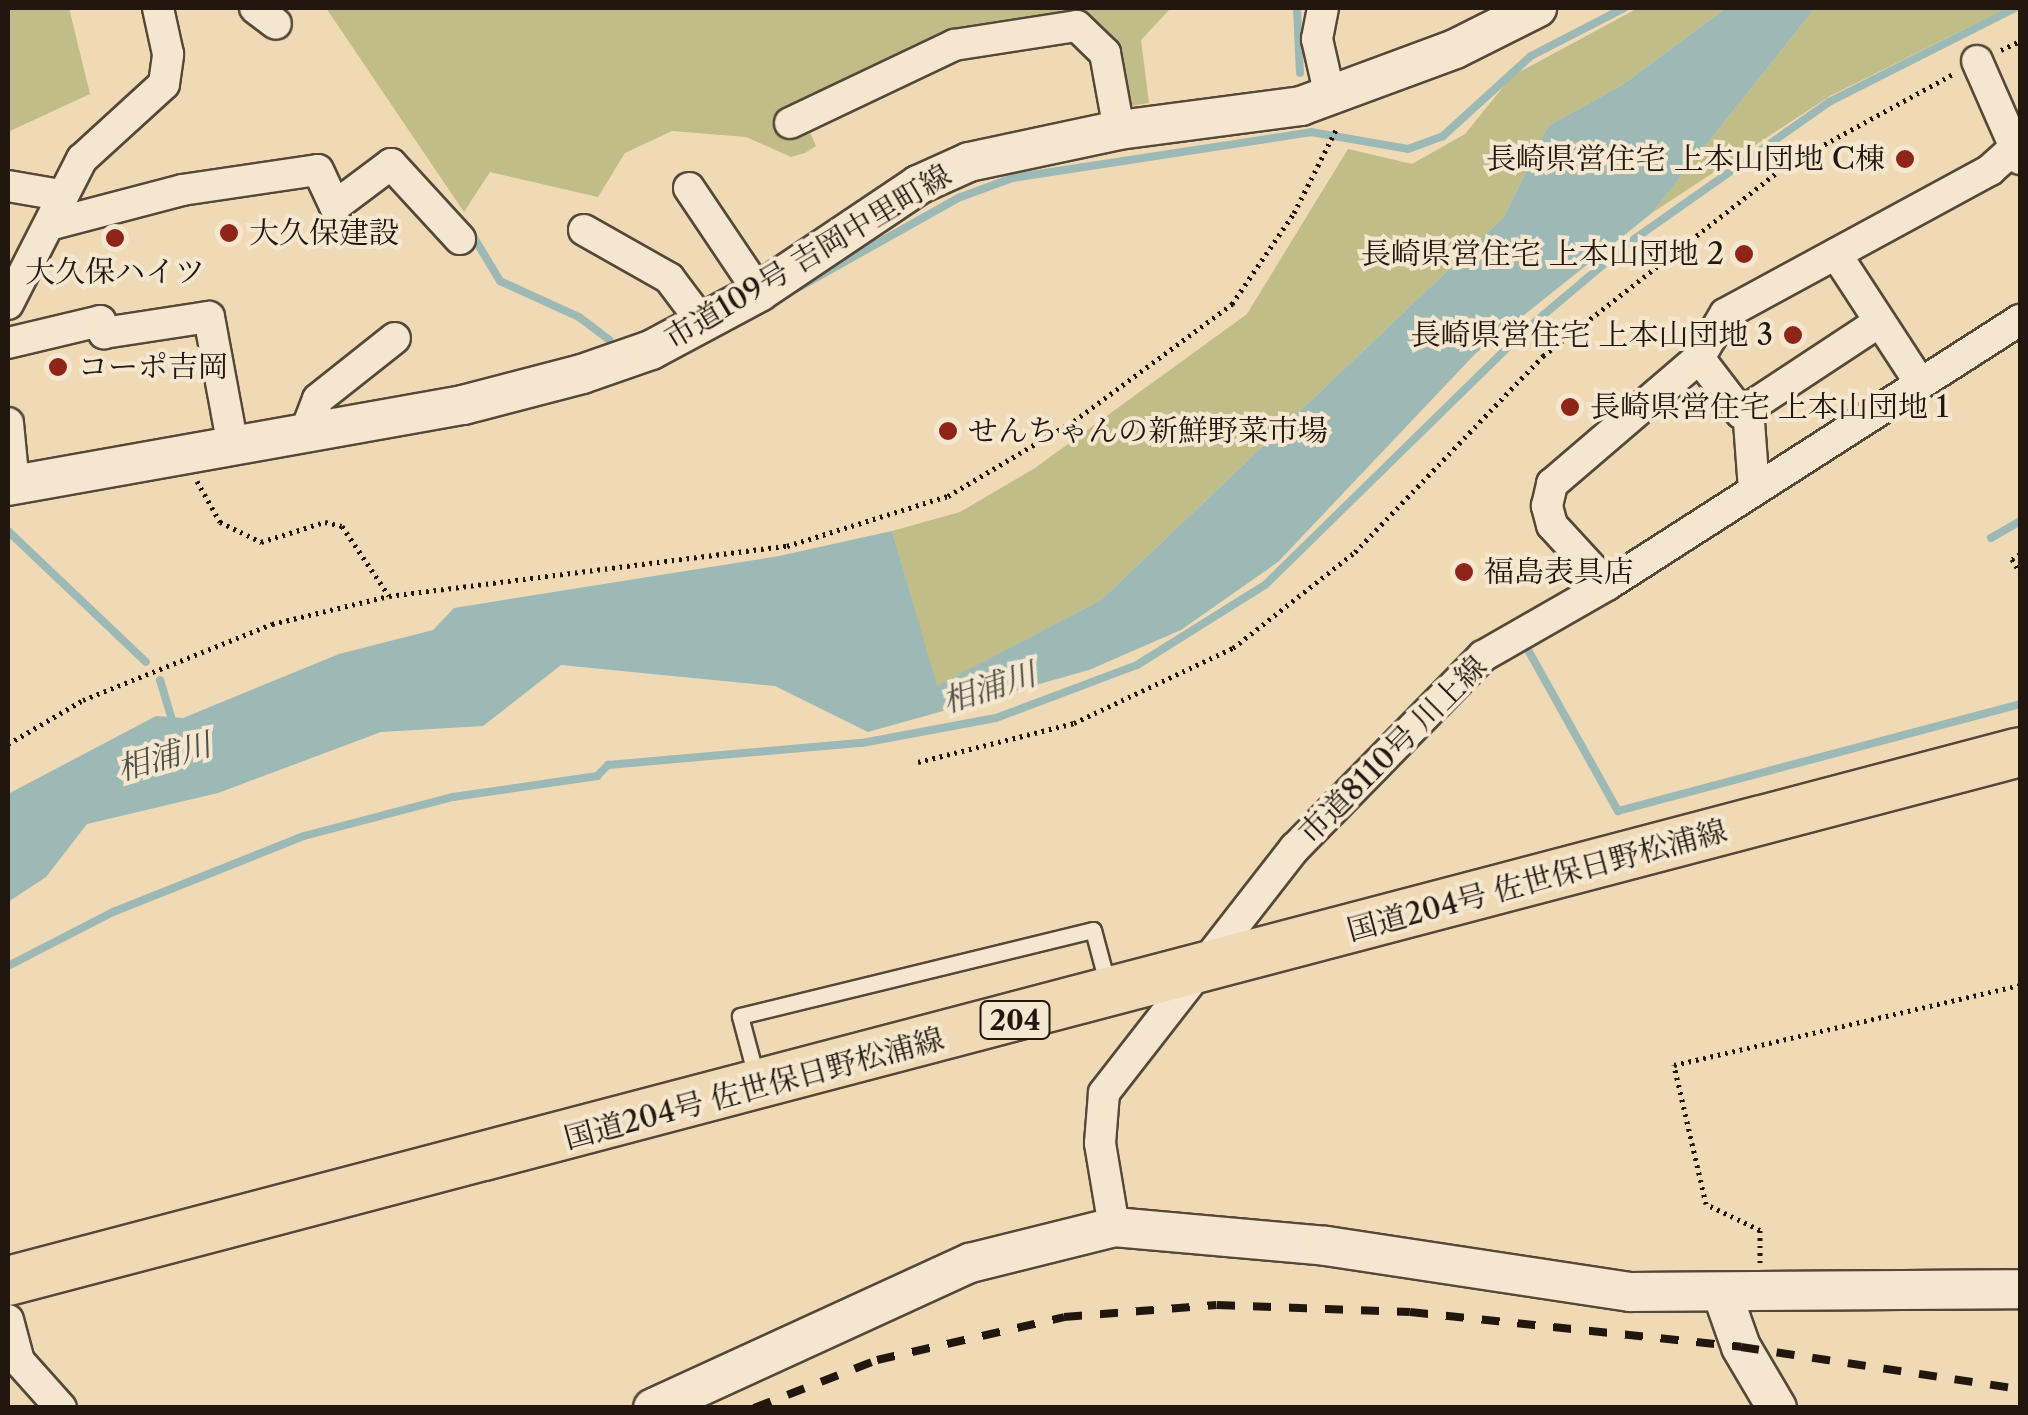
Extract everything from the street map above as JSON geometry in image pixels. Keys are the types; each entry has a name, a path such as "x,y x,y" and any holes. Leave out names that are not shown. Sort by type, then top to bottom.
{"highway":[{"name":"国道204号 佐世保日野松浦線","path":"8,1282 760,1088 2020,752"}],"street":[{"path":"1323,8 1317,39 1337,105"},
{"name":"市道109号 吉岡中里町線","path":"11,486 306,432 582,374 651,350 759,292 918,185 969,162 1119,130 1301,106 1337,105 1537,8"},
{"path":"8,304 82,159 164,84 168,54 161,9"},
{"path":"809,125 954,46 1076,26 1106,54 1119,130"},
{"path":"1607,584 1552,525 1547,506 1552,484 1699,358 1725,314 1990,170 2019,150 1976,62"},
{"path":"50,225 182,190 318,170 335,206 392,164 460,239"},
{"path":"8,186 60,196"},
{"path":"689,188 759,292"},
{"path":"584,230 668,278 702,322"},
{"path":"1836,254 1920,382"},
{"path":"8,343 100,322 104,332 209,317 233,446"},
{"name":"市道8110号 川上線","path":"1114,1227 1100,1143 1104,1092 1295,848 1483,656 1607,584 2020,320"},
{"path":"1699,358 1741,413 1879,322"},
{"path":"306,432 318,398 394,338"},
{"path":"1748,408 1754,490"},
{"path":"8,423 11,486"},
{"path":"653,1408 970,1263 1114,1227 1326,1246 1630,1292 2020,1290"},
{"path":"1722,1292 1741,1347 1777,1408"},
{"path":"8,1320 19,1360 62,1408"}],"lane":[{"path":"760,1088 740,1016 1093,930 1110,995"}],"path":[{"path":"918,762 1074,723 1233,648 1355,552 1542,356 1785,166 2020,41"},
{"path":"8,744 83,700 272,624 389,596 787,546 948,496 1074,421 1232,304 1294,213 1327,148 1337,105"},
{"path":"190,454 199,490 220,522 261,542 324,522 342,526 389,596"},
{"path":"2020,554 2012,559 2020,573"},
{"path":"1759,1292 1760,1230 1706,1204 1674,1065 2020,986"}],"shaded area":[{"path":"8,8 69,8 90,94 10,131"},
{"path":"326,8 1171,8 1141,40 1149,103 1125,107 1115,41 1077,13 953,35 809,130 816,146 805,153 791,157 746,137 672,131 625,153 598,197 490,172 464,212"},
{"path":"1638,8 1726,8 1622,85 1548,126 1504,217 1101,600 936,687 892,531 960,512 1035,468 1247,314 1348,149 1412,164 1465,134 1512,76"},
{"path":"1815,8 2007,8 1830,96 1652,213"}],"water":[{"name":"相浦川","path":"1726,8 1815,8 1652,213 1475,354 1278,562 1181,630 1089,670 868,732 775,686 561,665 483,726 381,732 218,793 87,824 46,877 8,902 8,794 156,716 183,718 339,654 433,630 454,608 779,556 892,531 937,686 1101,600 1504,217 1548,126 1622,85"}],"waterway":[{"path":"1297,8 1300,73"},
{"path":"796,289 958,198 1012,178 1311,132 1408,149 1443,136 1531,56 1624,8"},
{"name":"相浦川","path":"8,966 113,912 304,836 453,797 597,776 608,765 862,743 996,718 1137,665 1265,585 1522,333 1630,242 1829,102 2015,8"},
{"path":"470,231 500,281 579,317 609,340"},
{"path":"1991,538 2020,521"},
{"path":"8,531 146,662"},
{"path":"1523,641 1618,811 2020,704"},
{"name":"相浦川","path":"160,680 173,723"}],"railway":[{"path":"754,1408 877,1360 1064,1317 1217,1305 1410,1312 1741,1347 2020,1389"}],"place":[{"name":"長崎県営住宅 上本山団地 C棟","path":"1905,159"},
{"name":"大久保建設","path":"229,233"},
{"name":"大久保ハイツ","path":"115,238"},
{"name":"長崎県営住宅 上本山団地 2","path":"1744,254"},
{"name":"長崎県営住宅 上本山団地 3","path":"1793,335"},
{"name":"コーポ吉岡","path":"58,367"},
{"name":"長崎県営住宅 上本山団地 1","path":"1570,407"},
{"name":"せんちゃんの新鮮野菜市場","path":"948,431"},
{"name":"福島表具店","path":"1464,572"}]}
